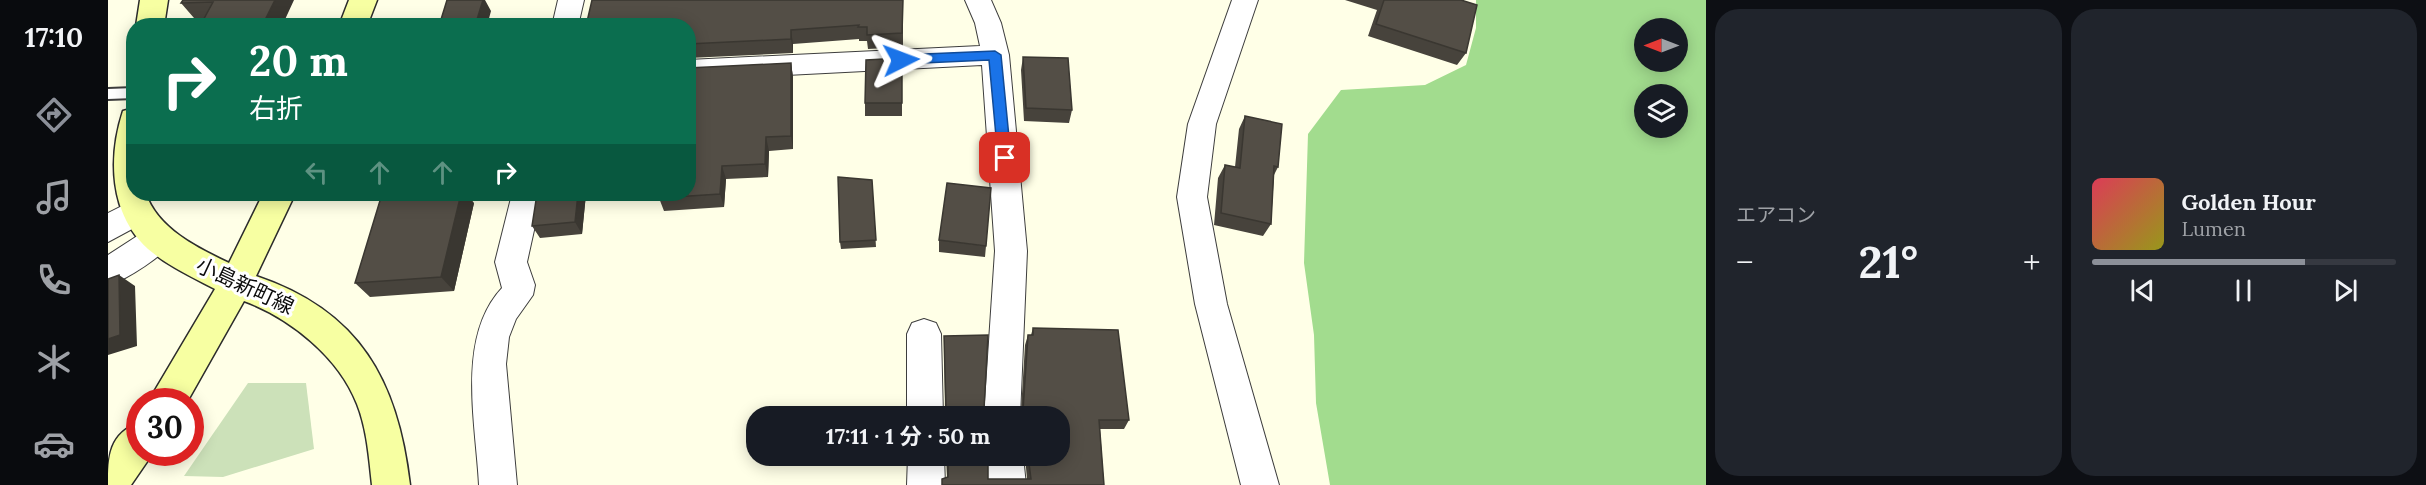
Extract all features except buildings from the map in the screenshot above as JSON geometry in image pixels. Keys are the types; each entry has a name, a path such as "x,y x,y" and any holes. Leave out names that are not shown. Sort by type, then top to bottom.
{"main road":[{"path":"356,18 363,0"},
{"name":"小島新町線","path":"126,152 122,169 126,181"},
{"name":"小島新町線","path":"132,201 136,212 159,238 188,259 237,284 278,298 305,315 349,357 374,399 387,448 391,485"},
{"path":"176,388 200,353 237,284 276,201"},
{"path":"108,485 126,460"}],"street":[{"path":"567,18 571,0"},
{"path":"978,0 988,23 995,55 1011,251 1003,406"},
{"path":"1245,0 1202,124 1192,197 1211,304 1260,485"},
{"path":"696,70 995,55"},
{"path":"498,485 489,364 496,328 503,310 517,295 519,285 511,262 525,201"},
{"path":"108,229 136,212"},
{"path":"108,272 159,238"},
{"path":"924,334 925,406"},
{"path":"926,466 926,485"},
{"path":"1006,466 1007,485"}],"lane":[{"path":"108,94 126,93"}],"green space":[{"path":"1476,0 1706,0 1706,485 1330,485 1316,403 1314,335 1304,263 1308,134 1341,90 1425,85 1466,65 1476,28"},
{"path":"248,383 306,383 314,449 223,477 184,476 191,466 204,466 204,447"}],"route":[{"path":"901,60 995,55 1005,158"}]}
